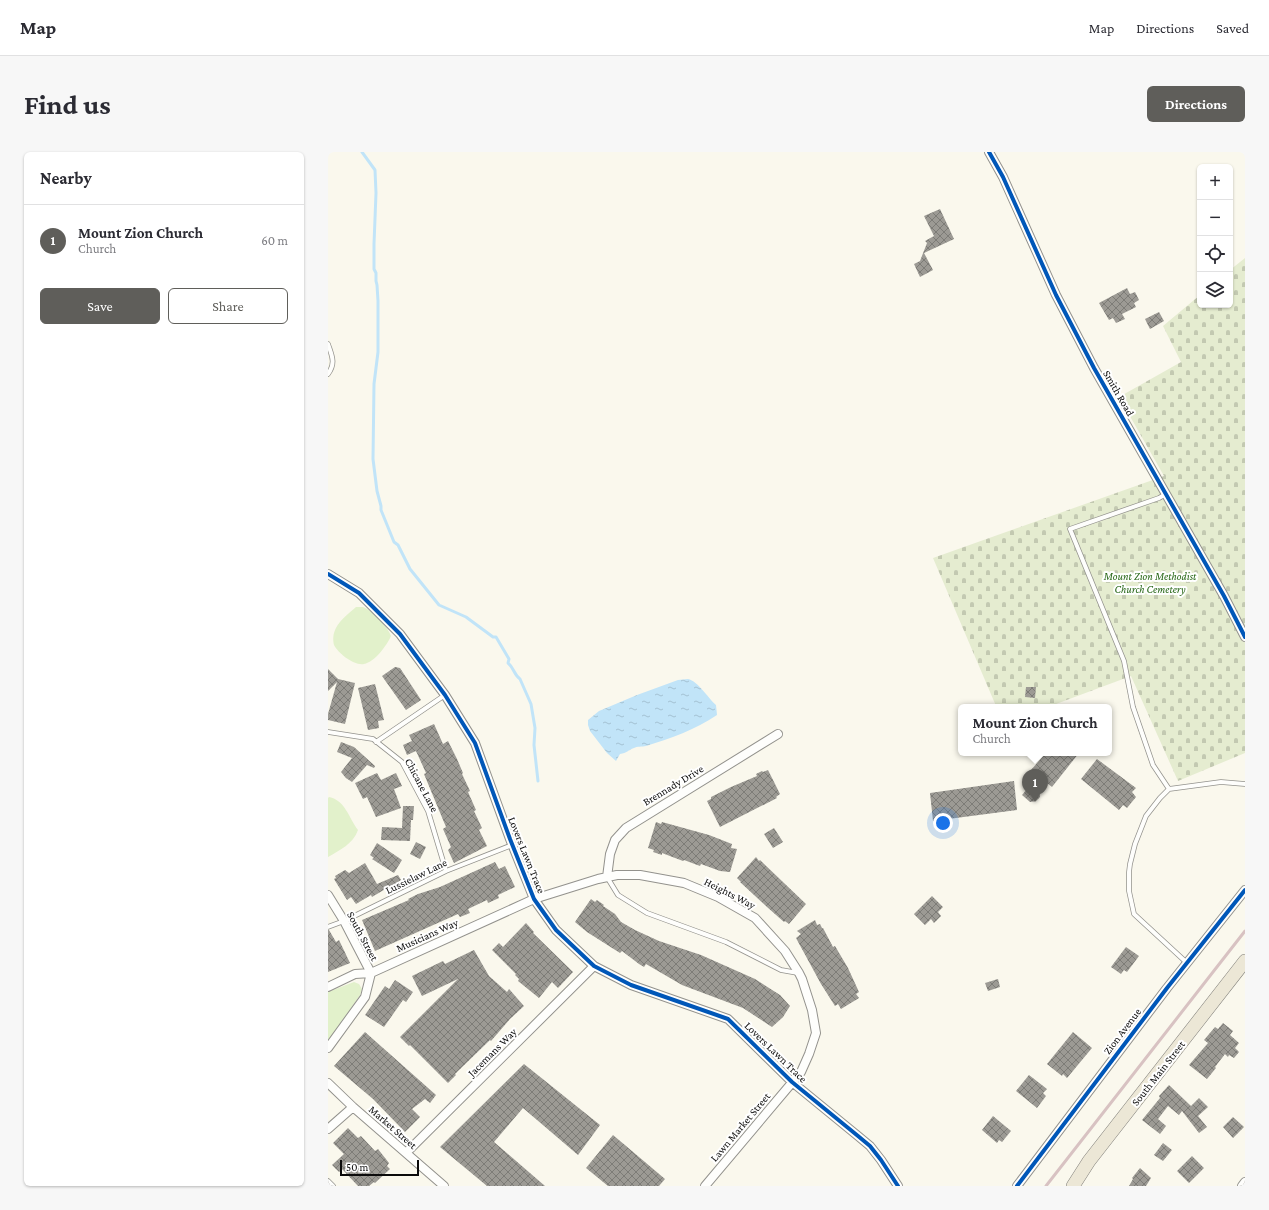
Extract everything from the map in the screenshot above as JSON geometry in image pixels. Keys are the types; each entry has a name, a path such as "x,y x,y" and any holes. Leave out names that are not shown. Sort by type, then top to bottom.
{"main road":[{"name":"South Main Street","path":"1073,1186 1090,1161 1245,961"}],"street":[{"name":"Smith Road","path":"989,152 1003,177 1056,295 1094,368 1224,596 1245,637"},
{"name":"Lovers Lawn Trace","path":"328,574 359,593 400,634 445,695 475,743 534,899 556,930 594,966 631,985 728,1019 792,1082 870,1146 898,1186"},
{"name":"Brennady Drive","path":"607,877 610,854 615,840 626,828 778,734"},
{"name":"Heights Way","path":"534,899 607,877 617,875 640,875 684,883 718,897 754,918 785,951 799,973 812,1010 816,1033 801,1072 792,1082"},
{"name":"Zion Avenue","path":"1017,1186 1186,962 1245,890"},
{"name":"South Street","path":"328,895 344,921 371,973 365,997 328,1048"},
{"name":"Musicians Way","path":"328,986 355,974 371,973 534,899"},
{"name":"Jacemans Way","path":"406,1153 594,966"},
{"name":"Lawn Market Street","path":"705,1186 792,1082"},
{"name":"Market Street","path":"328,1083 353,1107 444,1186"},
{"path":"328,1129 353,1107"},
{"path":"1242,1186 1245,1182"}],"lane":[{"path":"328,344 333,359 332,368 328,374"},
{"path":"1166,494 1159,498 1070,529 1124,661 1133,707 1153,765 1170,789"},
{"path":"376,742 445,695"},
{"name":"Chicane Lane","path":"328,732 373,739 402,762 428,811 446,871"},
{"path":"1186,962 1134,914 1129,891 1130,864 1135,844 1146,816 1160,798 1170,789 1221,782 1245,784"},
{"name":"Lussielaw Lane","path":"328,927 344,921 446,871 513,845"},
{"path":"607,877 618,895 647,913 726,942 781,970 799,973"},
{"path":"328,1181 333,1186"}],"green space":[{"name":"Mount Zion Methodist Church Cemetery","path":"1245,258 1245,753 1178,781 1131,676 1056,704 995,704 933,558 1164,476 1119,397 1181,362 1163,326 1197,298 1197,308 1233,308 1233,268"},
{"path":"356,607 363,607 375,615 391,636 387,644 376,657 364,664 351,661 336,648 333,642 335,629 343,618"},
{"path":"329,797 339,802 343,806 358,830 356,835 349,843 328,857 328,798"},
{"path":"354,982 359,984 362,989 360,995 328,1042 328,992"}],"water":[{"path":"678,680 692,680 699,686 716,705 717,715 700,725 665,740 646,746 635,747 620,754 616,761 607,753 590,731 588,720 599,711"}],"building":[{"path":"940,209 954,239 924,253 933,270 920,277 914,264 920,261 927,243 925,241 934,236 924,216"},
{"path":"1127,288 1130,294 1135,292 1139,300 1134,303 1136,307 1122,314 1125,319 1116,323 1113,318 1109,320 1099,303"},
{"path":"1159,312 1164,321 1150,329 1145,319"},
{"path":"395,667 400,668 421,700 406,710 382,676"},
{"path":"328,669 338,679 355,683 345,724 328,720 328,714 337,682 328,691"},
{"path":"375,684 384,720 378,721 379,728 368,730 358,688"},
{"path":"1026,687 1036,687 1035,698 1025,697"},
{"path":"434,724 443,744 448,741 457,759 470,791 468,792 476,810 474,811 482,828 479,830 487,846 454,863 448,850 451,847 443,829 446,827 424,774 426,773 416,751 407,755 403,745 412,741 409,735"},
{"path":"341,742 354,747 375,766 374,768 367,765 352,782 346,778 341,772 352,758 337,752"},
{"path":"1043,756 1077,756 1052,787 1031,770"},
{"path":"1097,759 1136,788 1132,792 1136,797 1127,808 1123,805 1119,810 1081,779"},
{"path":"768,770 780,794 776,797 777,798 720,827 707,801 711,799 711,797 731,787 757,776 756,774"},
{"path":"377,773 381,780 396,773 402,786 394,789 401,808 376,817 367,797 363,799 355,783"},
{"path":"1014,781 1017,810 933,821 930,793"},
{"path":"1029,787 1039,787 1040,797 1036,801 1030,802 1022,795"},
{"path":"403,806 414,806 413,820 411,820 410,841 381,840 382,827 402,828"},
{"path":"656,822 661,824 662,822 709,835 732,844 731,848 737,849 730,872 720,871 701,864 700,866 662,853 662,855 653,852 654,850 648,848"},
{"path":"774,828 783,842 773,848 764,834"},
{"path":"416,842 426,847 420,859 410,854"},
{"path":"377,843 402,860 394,873 372,859 374,858 370,855"},
{"path":"756,857 806,904 789,924 785,921 784,922 767,907 737,878"},
{"path":"495,862 499,869 505,866 515,887 498,895 499,898 488,903 487,900 468,909 470,913 460,917 458,914 375,951 362,920 409,900 408,899 418,894 440,887"},
{"path":"365,863 377,884 398,875 401,880 398,882 400,886 389,891 387,888 356,904 351,897 347,900 334,879 336,878 335,876 345,870 349,873"},
{"path":"932,896 943,907 938,912 941,916 934,923 931,919 925,925 914,914"},
{"path":"591,899 595,902 597,900 615,914 621,922 635,930 659,941 701,955 755,979 780,995 790,1006 783,1017 772,1027 743,1008 682,985 646,964 644,967 622,951 620,953 587,932 575,922"},
{"path":"815,920 817,925 820,924 823,928 833,947 835,946 848,968 859,992 856,994 859,998 841,1009 838,1004 835,1006 821,984 796,938 801,934 797,931"},
{"path":"526,923 534,932 533,933 573,972 558,988 552,982 539,998 518,981 519,979 515,975 516,974 492,950 499,943 503,947"},
{"path":"328,930 336,942 339,940 350,963 328,972"},
{"path":"1126,947 1139,956 1127,972 1124,970 1121,974 1111,967"},
{"path":"474,950 489,976 507,992 509,989 524,1006 510,1019 491,1041 490,1040 455,1074 456,1075 448,1083 400,1037 458,979 422,996 412,976 443,961 445,964"},
{"path":"998,979 1000,987 988,991 985,983"},
{"path":"395,980 413,992 406,1002 403,1000 384,1027 365,1015 385,986 389,989"},
{"path":"1223,1023 1233,1031 1230,1035 1239,1043 1235,1048 1239,1052 1234,1058 1229,1055 1228,1057 1225,1054 1207,1079 1189,1065 1208,1043 1204,1040 1215,1027 1218,1029"},
{"path":"365,1032 436,1095 430,1103 425,1099 412,1109 420,1117 405,1132 373,1099 334,1066"},
{"path":"1073,1032 1092,1048 1067,1078 1063,1074 1062,1076 1047,1064"},
{"path":"524,1064 600,1125 578,1155 523,1108 494,1142 545,1186 487,1186 440,1147"},
{"path":"1029,1075 1047,1089 1043,1093 1046,1096 1037,1108 1016,1091"},
{"path":"1169,1085 1191,1106 1199,1098 1208,1107 1198,1116 1207,1127 1199,1133 1182,1111 1179,1115 1168,1106 1158,1119 1166,1126 1160,1134 1142,1120"},
{"path":"993,1116 1011,1131 1002,1142 999,1140 997,1143 982,1130"},
{"path":"1233,1117 1244,1127 1233,1138 1223,1127"},
{"path":"348,1128 358,1138 361,1136 375,1151 378,1149 389,1163 387,1166 390,1169 375,1183 374,1182 369,1186 358,1186 342,1169 339,1172 332,1165 344,1154 333,1143"},
{"path":"613,1135 665,1179 659,1186 608,1186 586,1168"},
{"path":"1163,1143 1172,1150 1163,1161 1154,1155"},
{"path":"1192,1156 1204,1168 1189,1183 1177,1171"},
{"path":"1140,1168 1151,1178 1146,1186 1129,1186 1133,1179 1132,1178"}],"waterway":[{"path":"362,152 375,170 376,193 374,269 376,273 378,301 378,352 374,384 373,459 381,510 394,542 398,545 410,569 439,605 466,617 493,637 496,637 509,659 508,663 512,667 516,676 520,679 531,704 535,728 534,745 538,781"}],"railway":[{"path":"1046,1186 1245,931"}],"cycle path":[{"path":"989,152 1003,177 1056,295 1094,368 1224,596 1245,637"},
{"path":"328,574 359,593 400,634 445,695 475,743 510,839 534,899 556,930 594,966 631,985 728,1019 792,1082 870,1146 898,1186"},
{"path":"1017,1186 1167,988 1245,890"}],"place":[{"name":"Mount Zion Church","path":"1035,802"}]}
